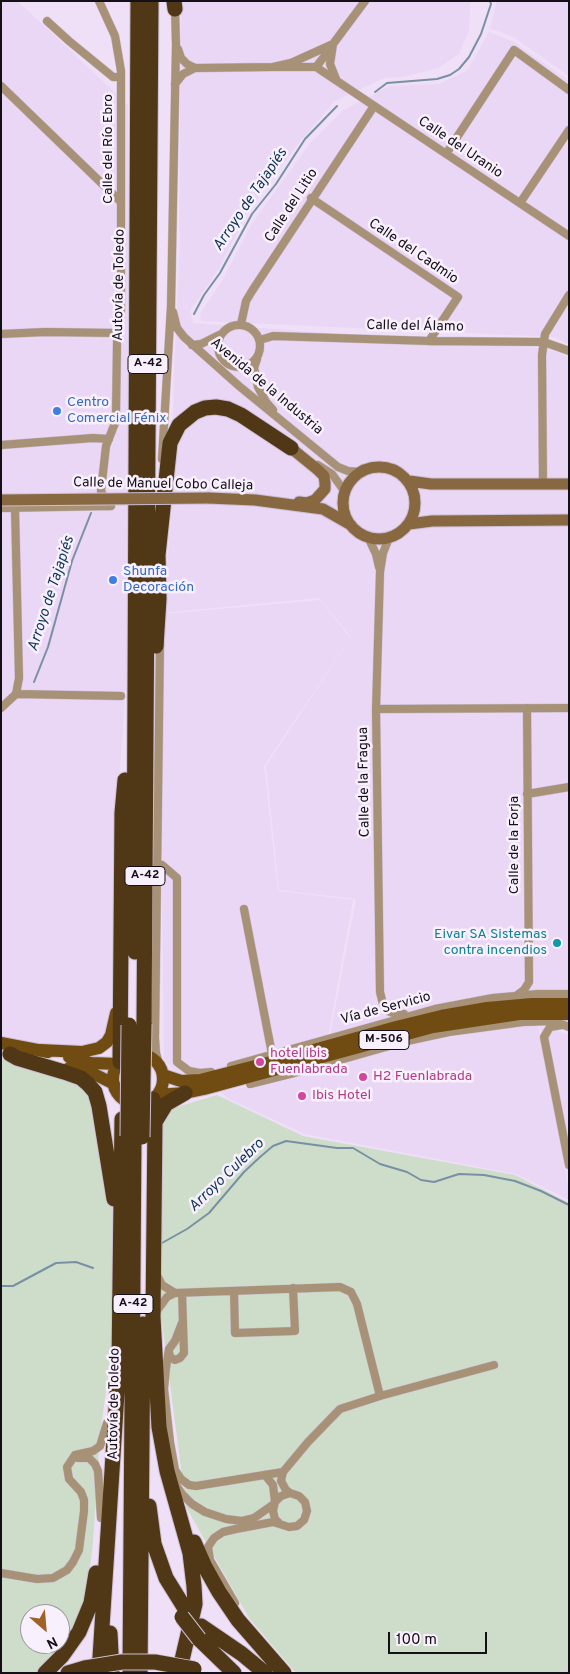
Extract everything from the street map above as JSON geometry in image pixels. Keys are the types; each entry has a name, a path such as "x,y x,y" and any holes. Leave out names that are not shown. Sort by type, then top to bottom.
{"highway":[{"name":"Autovía de Toledo","path":"138,1 140,723"},
{"name":"A-42","path":"135,1136 151,1"},
{"path":"119,1063 122,981 122,813 128,750 152,697 158,610 158,556 170,443 173,434 186,417 205,408 216,407 241,415 291,448"},
{"name":"A-42","path":"136,1024 134,921 140,723"},
{"path":"4,1050 17,1058 81,1078 95,1092 100,1106 120,1244"},
{"path":"155,1122 166,1104 185,1093"},
{"path":"156,1097 153,1317 159,1427 166,1471 194,1571 195,1604 179,1673"},
{"path":"92,1670 118,1371 122,1098"},
{"name":"Autovía de Toledo","path":"135,1136 143,1335 140,1673"},
{"name":"Autovía de Toledo","path":"130,1673 130,1472 135,1136"},
{"path":"106,1673 126,1368 135,1136"},
{"path":"44,1673 62,1656 79,1632 91,1603 98,1568 107,1423 113,1364 118,1340"},
{"path":"126,1368 127,1460 130,1472"},
{"path":"142,1444 149,1482 149,1509 154,1544 166,1578 183,1612 234,1673"},
{"path":"175,1499 205,1567 238,1620 275,1670"},
{"path":"200,1632 275,1670"},
{"path":"110,1633 112,1673"},
{"path":"68,1673 92,1670 122,1662 155,1662 199,1671"}],"main road":[{"path":"40,1050 82,1052 99,1048 107,1042 115,1022 122,981"},
{"name":"M-506","path":"4,1050 40,1050 91,1063 119,1063 126,1057 141,1054 155,1060 162,1071 181,1081 200,1080 214,1074 267,1063 396,1026 441,1016 487,1008 532,1004 569,1004"},
{"name":"M-506","path":"122,1098 137,1104 146,1103 156,1097 204,1090 433,1027 519,1014 568,1022"},
{"path":"4,1050 94,1074 114,1084"},
{"path":"119,1063 114,1073 114,1084 116,1091 122,1098"},
{"path":"156,1097 162,1085 162,1071"}],"street":[{"name":"Calle del Río Ebro","path":"99,1 115,36 121,77 121,310 118,333 116,414 115,423 106,446 101,491 111,506"},
{"path":"175,84 184,74 195,68 316,67 365,1"},
{"path":"158,556 162,435 171,306 176,45 174,4"},
{"path":"47,21 113,76 121,77"},
{"path":"273,67 291,63 333,44"},
{"path":"333,44 330,64 337,81"},
{"path":"176,45 181,58 195,68"},
{"path":"446,154 514,50 569,90"},
{"name":"Calle del Uranio","path":"316,67 569,236"},
{"path":"1,86 121,202"},
{"name":"Calle del Litio","path":"241,324 246,301 252,290 311,198 374,106"},
{"path":"520,203 569,130"},
{"name":"Calle del Cadmio","path":"311,198 458,297 429,341"},
{"path":"543,484 542,355 545,334 569,295"},
{"name":"Avenida de la Industria","path":"171,306 177,328 192,345 338,467 348,471 360,472"},
{"path":"192,345 202,344 233,325 241,324 256,332 260,340 261,350 254,368 258,387 266,402 286,424"},
{"path":"1,334 45,332 118,333"},
{"path":"221,334 218,343 219,352 224,360 232,366 250,365 257,359"},
{"name":"Calle del Álamo","path":"260,340 273,336 429,341 544,342 569,351"},
{"path":"1,445 85,438 109,439"},
{"path":"291,448 332,474 344,495 346,517 358,532 368,537 378,539 389,538 400,533 409,524 414,514 416,503 414,491 409,481 391,468 378,466 360,472 349,483 344,495 333,506 324,509"},
{"path":"255,500 280,499 307,503 315,500 320,495 324,489 324,476 291,448"},
{"path":"409,481 431,484 569,484"},
{"name":"Calle de Manuel Cobo Calleja","path":"1,500 208,498 255,500 324,509 351,525"},
{"name":"Calle de Manuel Cobo Calleja","path":"1,508 111,506"},
{"path":"1,708 16,694 19,678 16,509"},
{"path":"409,524 432,521 569,520"},
{"name":"Calle de la Fragua","path":"368,537 376,554 380,572"},
{"name":"Calle de la Fragua","path":"389,538 383,554 380,572 376,709 380,992 383,1004 388,1011 398,1015 434,1009"},
{"path":"158,610 160,694 154,1038 156,1053 162,1071"},
{"path":"16,694 121,696"},
{"name":"Calle de la Forja","path":"527,708 529,982"},
{"path":"376,709 569,708"},
{"path":"528,794 569,786"},
{"name":"Vía de Servicio","path":"162,865 177,878 177,1062 189,1071 214,1074 272,1054 434,1009 493,998 538,994 569,994"},
{"path":"244,909 272,1054"},
{"path":"516,996 524,990 529,982 538,994"},
{"path":"250,1084 407,1041 450,1032 523,1022 568,1022"},
{"path":"568,1022 550,1027 544,1037 569,1165"},
{"path":"560,1117 568,1116"},
{"path":"153,1270 162,1285 178,1293"},
{"path":"234,1291 235,1333 295,1331 293,1288"},
{"path":"153,1317 168,1297 178,1293 340,1288 351,1292 358,1304 380,1396"},
{"path":"169,1352 170,1357 175,1360 184,1353 178,1293"},
{"path":"182,1323 169,1352 164,1390 175,1470 189,1485 196,1486 283,1472"},
{"path":"275,1670 210,1560 208,1547 214,1538 223,1532 258,1524 273,1522 289,1527 297,1526 304,1520 307,1511 305,1502 299,1496 286,1490 281,1481 283,1472 308,1442 340,1409 380,1396 494,1365"},
{"path":"1,1573 37,1579 53,1578 67,1570 73,1562 79,1550 84,1500 81,1492 69,1479 67,1467 75,1455 93,1451 100,1446 107,1423"},
{"path":"69,1462 80,1457 89,1458 95,1464 98,1471 101,1518"},
{"path":"166,1471 182,1494 192,1504 205,1512 226,1519 242,1520 254,1518 282,1496 290,1493"},
{"path":"265,1475 272,1484 275,1503 273,1511 275,1519 280,1524"}],"shaded area":[{"path":"1,1 17,1 128,105 128,495 1,496"},
{"path":"181,1 470,2 469,31 459,54 438,68 404,77 384,78 335,101 298,144 249,209 220,267 190,311 193,323 549,349 569,357 569,999 329,1041 356,899 279,890 266,766 351,637 319,598 163,613 171,519 174,374 180,241"},
{"path":"497,1 569,1 569,76 515,38 490,28"},
{"path":"489,32 514,42 569,81 569,344 553,337 201,321 200,314 223,279 251,225 310,143 342,111 389,86 439,84 467,71"},
{"path":"128,504 130,623 115,844 113,1035 84,1056 1,1039 1,505"},
{"path":"320,600 350,638 264,766 278,891 353,900 327,1042 203,1076 178,1074 164,1058 159,637 163,614"},
{"path":"538,1025 569,1189 569,1200 516,1174 305,1134 229,1099 220,1092 272,1082 405,1045 488,1030"},
{"path":"540,1026 569,1035 569,1181 554,1104"}],"green space":[{"path":"1,1058 81,1085 93,1100 112,1209 116,1265 111,1356 100,1434 93,1543 86,1601 70,1634 70,1604 20,1604 20,1654 55,1654 38,1673 1,1673"},
{"path":"217,1095 303,1136 515,1175 569,1203 569,1673 296,1673 249,1618 186,1507 157,1283 161,1129 167,1110"}],"waterway":[{"name":"Arroyo de Tajapiés","path":"375,92 387,83 437,79 450,75 459,69 469,57 481,34 491,4 490,1"},
{"name":"Arroyo de Tajapiés","path":"194,314 204,295 220,273 252,214 276,184 305,139 337,106"},
{"name":"Arroyo de Tajapiés","path":"34,682 48,647 72,561 91,513"},
{"name":"Arroyo Culebro","path":"162,1243 187,1229 209,1213 244,1172 260,1157 273,1146 286,1141 337,1148 353,1148 380,1164 407,1172 421,1180 434,1182 459,1174 484,1175 515,1181 569,1205"},
{"name":"Arroyo Culebro","path":"1,1286 13,1286 56,1263 76,1262 93,1268"}],"place":[{"name":"Centro Comercial Fénix","path":"57,411"},
{"name":"Shunfa Decoración","path":"113,580"},
{"name":"Eivar SA Sistemas contra incendios","path":"557,943"},
{"name":"hotel ibis Fuenlabrada","path":"260,1062"},
{"name":"H2 Fuenlabrada","path":"363,1077"},
{"name":"Ibis Hotel","path":"302,1096"}]}
